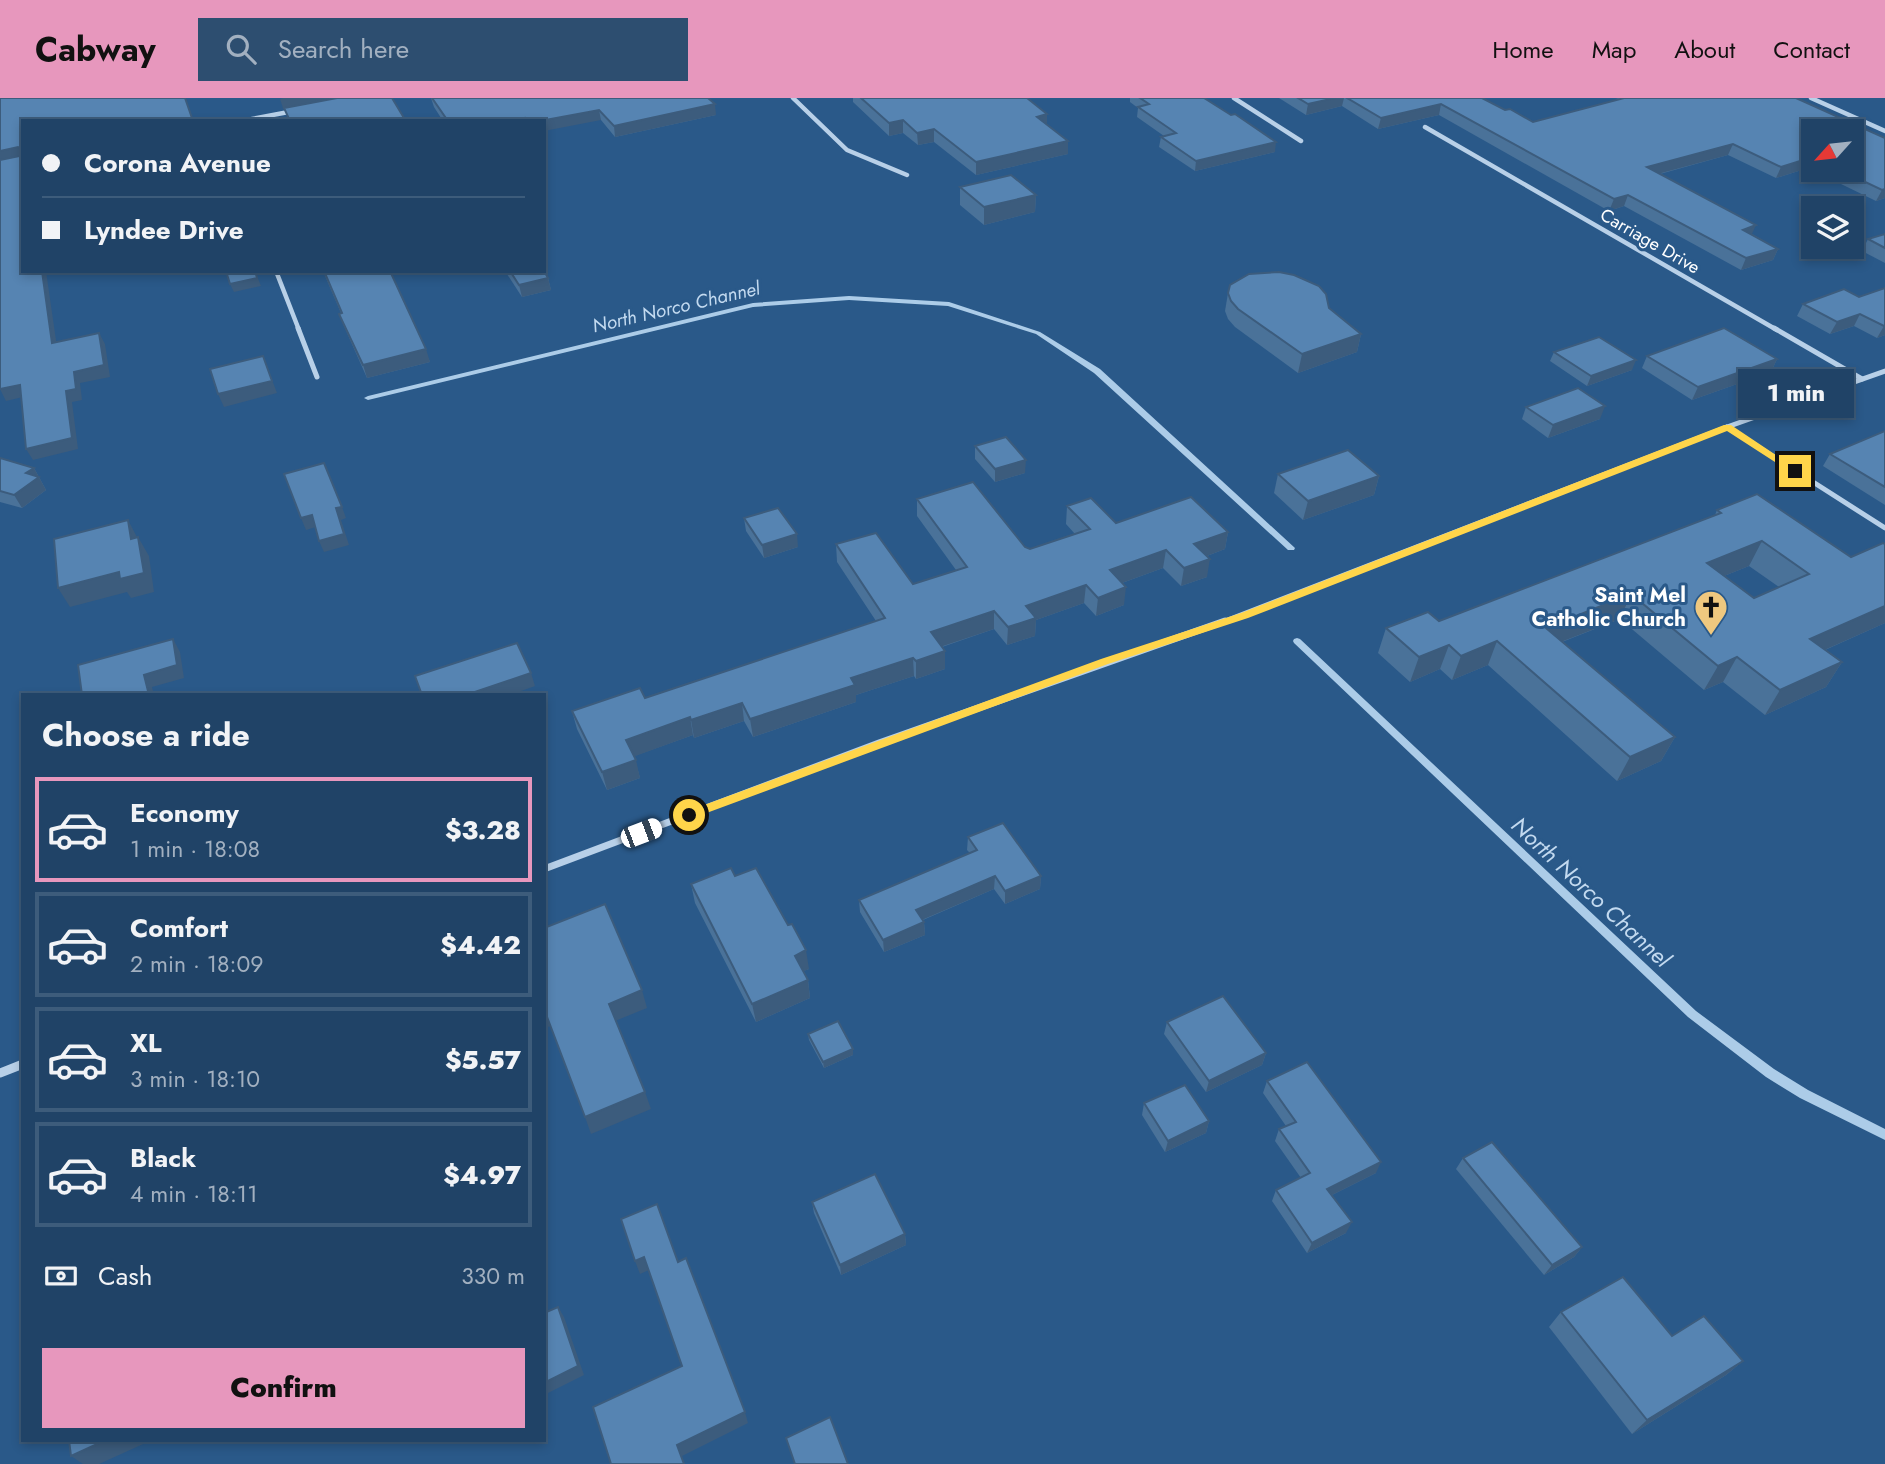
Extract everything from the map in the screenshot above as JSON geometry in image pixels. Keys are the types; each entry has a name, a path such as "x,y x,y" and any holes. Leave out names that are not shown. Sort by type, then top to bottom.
{"street":[{"path":"793,98 848,150 907,175"},
{"path":"1234,98 1301,141"},
{"path":"1811,98 1885,131"},
{"path":"252,119 304,109"},
{"name":"Carriage Drive","path":"1425,127 1862,379"},
{"path":"277,273 317,377"},
{"path":"546,868 917,729 1244,615 1727,427 1885,371"},
{"path":"1727,427 1885,528"},
{"path":"0,1073 21,1065"}],"building":[{"path":"0,98 185,98 192,119 21,119 21,149 18,147 0,151"},
{"path":"337,98 392,98 404,118 289,119 284,108"},
{"path":"432,98 708,98 715,104 614,126 599,110 546,120 447,119"},
{"path":"861,98 1027,98 1047,114 1037,117 1068,141 976,162 934,129 917,133 903,120 889,123"},
{"path":"1140,98 1204,98 1231,115 1235,114 1276,142 1196,161 1161,137 1176,133 1138,107 1149,104"},
{"path":"1298,98 1335,98 1308,104"},
{"path":"1347,98 1482,98 1533,122 1624,98 1796,98 1843,119 1801,119 1801,161 1781,167 1733,144 1647,167 1756,225 1743,230 1778,249 1746,258 1628,195 1614,199 1441,104 1381,118"},
{"path":"1864,129 1885,138 1885,189 1864,181"},
{"path":"21,153 21,273 42,273 52,343 99,333 104,365 74,372 76,389 66,391 72,438 26,449 20,385 0,389 0,160 20,156"},
{"path":"1011,175 1036,195 984,207 960,187"},
{"path":"1885,234 1885,248 1868,239"},
{"path":"1279,272 1294,275 1319,286 1326,294 1329,308 1361,334 1302,354 1238,309 1231,301 1228,293 1230,285 1249,274"},
{"path":"227,273 256,273 257,278 230,284"},
{"path":"325,273 391,273 426,349 363,365 339,314 342,313"},
{"path":"511,273 545,273 548,278 519,285"},
{"path":"1885,288 1885,326 1860,314 1837,322 1803,304 1844,289 1859,297"},
{"path":"1724,328 1777,359 1698,387 1647,356"},
{"path":"1599,337 1636,360 1591,376 1554,352"},
{"path":"263,356 272,381 218,394 210,369"},
{"path":"1578,388 1605,406 1553,425 1526,407"},
{"path":"1885,431 1885,487 1830,454"},
{"path":"1006,437 1026,460 995,469 975,446"},
{"path":"1348,450 1379,476 1308,501 1278,474"},
{"path":"0,458 34,468 26,473 39,477 14,495 0,491"},
{"path":"324,463 342,507 336,508 344,534 319,541 312,515 301,518 284,474"},
{"path":"973,482 1025,547 1030,549 1090,529 1067,506 1091,498 1116,523 1191,497 1228,532 1194,544 1210,559 1184,568 1166,550 1110,570 1126,587 1098,598 1086,585 1026,606 1036,618 1008,627 994,611 931,632 945,651 916,661 913,658 851,678 855,685 750,719 742,703 691,720 690,717 626,740 636,760 602,772 572,711 640,688 645,698 885,618 836,544 876,533 913,584 967,567 917,499"},
{"path":"1757,494 1851,557 1885,544 1885,606 1810,639 1842,662 1780,690 1737,657 1718,666 1631,594 1546,628 1675,737 1630,757 1497,641 1461,656 1449,645 1419,657 1386,628 1428,612 1439,621 1721,513 1717,510","holes":["1762,541 1809,574 1754,598 1707,563"]},
{"path":"778,508 797,534 762,545 744,518"},
{"path":"128,520 131,539 138,537 144,573 120,579 119,572 58,588 54,539"},
{"path":"173,639 177,665 144,675 148,693 82,693 78,665"},
{"path":"517,643 531,673 472,693 421,693 415,676"},
{"path":"1003,823 1041,876 1005,891 995,876 916,910 924,922 883,940 859,900 977,850 968,837"},
{"path":"731,868 735,876 756,868 788,925 792,924 806,950 795,956 808,980 752,1004 691,884"},
{"path":"605,904 642,990 609,1004 645,1092 585,1117 546,1014 546,927"},
{"path":"1223,996 1266,1053 1209,1081 1167,1022"},
{"path":"838,1021 853,1049 823,1062 808,1034"},
{"path":"1307,1062 1381,1162 1327,1189 1352,1222 1312,1243 1276,1190 1310,1173 1279,1129 1296,1122 1267,1081"},
{"path":"1185,1085 1209,1121 1168,1141 1144,1103"},
{"path":"1492,1142 1582,1247 1552,1265 1463,1158"},
{"path":"875,1174 905,1234 840,1265 812,1202"},
{"path":"657,1204 678,1262 686,1258 745,1412 677,1445 684,1464 611,1464 593,1407 682,1366 644,1257 635,1261 621,1219"},
{"path":"1623,1277 1672,1336 1704,1316 1743,1361 1647,1420 1561,1312"},
{"path":"558,1307 578,1366 546,1382 546,1312"},
{"path":"830,1417 848,1464 795,1464 786,1438"},
{"path":"69,1442 102,1442 71,1456"}],"waterway":[{"name":"North Norco Channel","path":"368,398 753,305 849,298 949,304 1038,333 1097,371 1291,548"},
{"name":"North Norco Channel","path":"1297,641 1692,1014 1770,1073 1804,1094 1885,1135"}],"place":[{"name":"Saint Mel Catholic Church","path":"1711,637"}],"route":[{"path":"689,815 1104,662 1244,615 1727,427 1795,471"}]}
